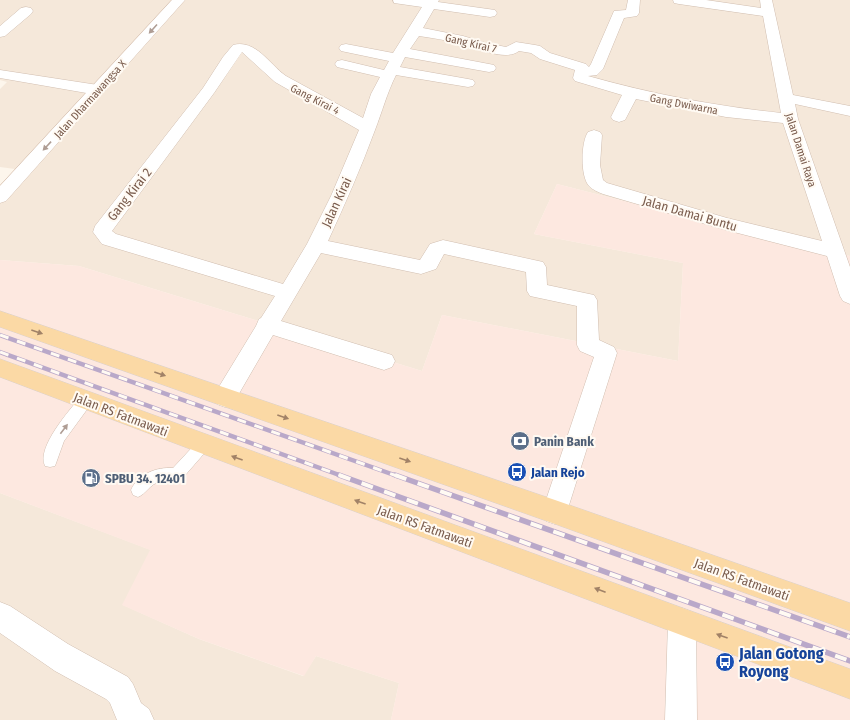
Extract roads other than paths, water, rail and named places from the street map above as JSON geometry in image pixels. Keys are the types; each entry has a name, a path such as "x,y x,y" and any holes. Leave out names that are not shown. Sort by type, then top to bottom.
{"main road":[{"name":"Jalan RS Fatmawati","path":"0,319 555,512 850,617"},
{"name":"Jalan RS Fatmawati","path":"0,368 203,445 534,565 850,684"}],"street":[{"name":"Jalan Dharmawangsa X","path":"0,197 179,0"},
{"path":"399,0 431,2 490,14"},
{"path":"581,74 592,72 598,66 619,14 632,13 634,0"},
{"path":"679,0 768,6"},
{"name":"Jalan Kirai","path":"225,397 286,292 316,245 340,196 368,128 379,94 394,64 431,2"},
{"name":"Jalan Damai Raya","path":"768,6 790,119 850,296"},
{"path":"0,33 26,11"},
{"name":"Gang Kirai 7","path":"415,31 462,40 506,51 510,51 516,46 531,48 550,58 581,66 581,74"},
{"name":"Gang Kirai 2","path":"248,49 240,47 233,53 209,90 104,226 102,232 109,239 286,292"},
{"path":"346,48 394,64 468,83"},
{"name":"Gang Kirai 4","path":"248,49 271,73 296,90 338,110 368,128"},
{"path":"342,64 394,64 489,68"},
{"path":"0,74 98,90"},
{"name":"Gang Dwiwarna","path":"581,74 631,93 726,112 790,119"},
{"path":"619,117 631,93"},
{"path":"786,98 850,112"},
{"name":"Jalan Damai Buntu","path":"594,135 592,176 596,184 609,190 726,224 834,251"},
{"path":"316,245 421,267 429,264 437,249 443,247 536,267 537,291 587,300 588,345 606,353 555,512"},
{"path":"266,326 384,361"},
{"path":"0,616 66,659 106,680 122,691 126,706 135,719 138,720"},
{"path":"681,720 682,622"}],"lane":[{"path":"50,461 52,449 58,437 86,400"},
{"path":"138,490 148,478 165,474 176,475 203,445"}],"railway":[{"path":"0,335 397,476"},
{"path":"0,352 342,476"},
{"path":"339,475 850,661"},
{"path":"395,475 850,637"}],"place":[{"name":"Panin Bank","path":"520,441"},
{"name":"Jalan Rejo","path":"517,472"},
{"name":"SPBU 34. 12401","path":"91,478"},
{"name":"Jalan Gotong Royong","path":"725,662"}]}
